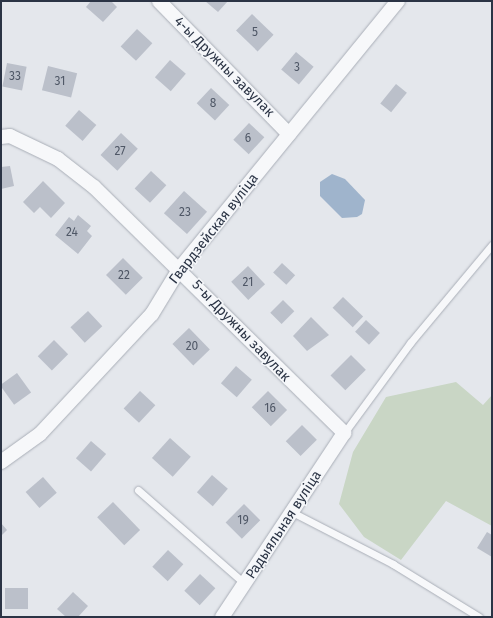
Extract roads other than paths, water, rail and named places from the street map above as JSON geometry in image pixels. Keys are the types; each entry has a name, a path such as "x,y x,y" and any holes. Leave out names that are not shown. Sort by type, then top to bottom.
{"street":[{"name":"4-ы Дружны завулак","path":"159,1 289,134"},
{"name":"Гвардзейская вуліца","path":"1,462 40,434 152,314 180,268 398,1"},
{"name":"5-ы Дружны завулак","path":"1,137 10,136 58,159 94,187 180,268 344,433"},
{"name":"Радыяльная вуліца","path":"222,617 245,585 344,433"}],"lane":[{"path":"344,433 410,343 492,245"},
{"path":"138,490 245,585"},
{"path":"292,512 393,564 479,617"}],"water":[{"path":"332,174 345,179 365,200 362,214 357,217 342,218 320,196 320,182"}]}
